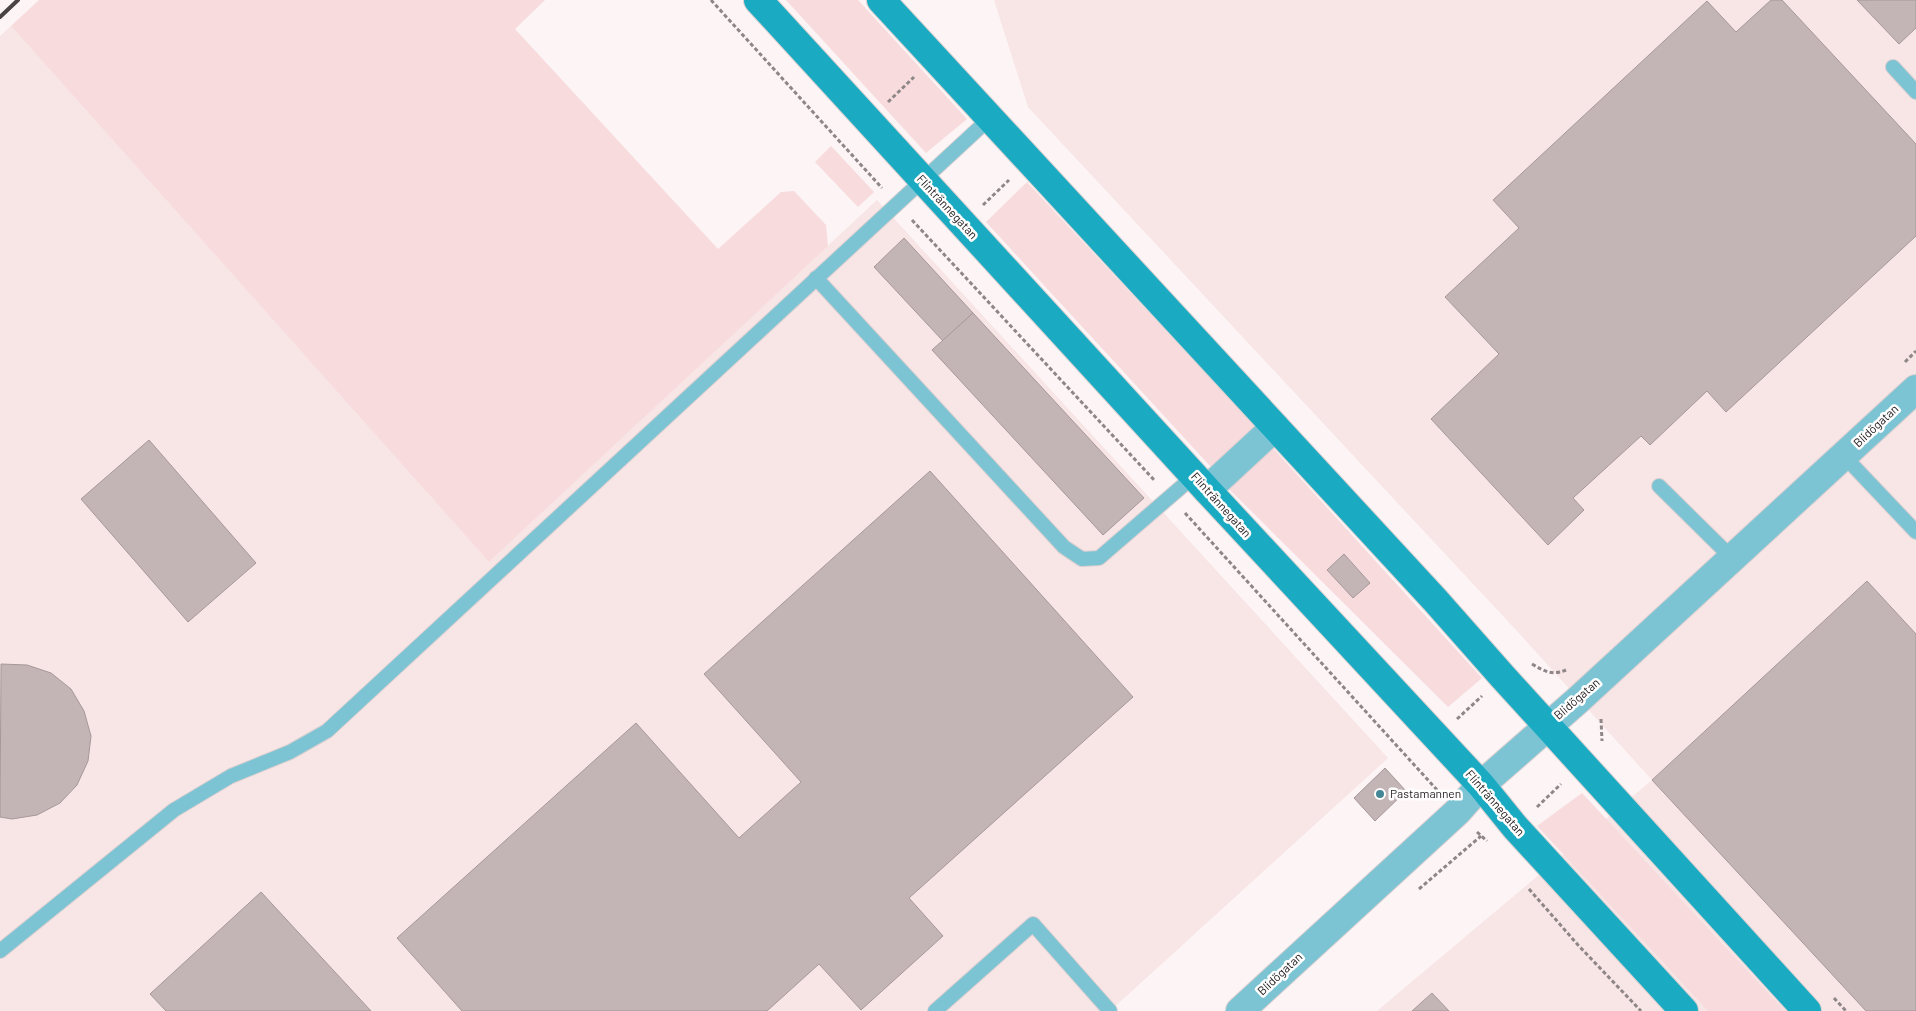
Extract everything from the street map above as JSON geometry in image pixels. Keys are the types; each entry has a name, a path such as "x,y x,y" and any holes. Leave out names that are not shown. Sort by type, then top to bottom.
{"street":[{"name":"Flintrännegatan","path":"758,0 1200,483 1481,785 1515,827 1684,1011"},
{"path":"881,0 1435,600 1807,1011"},
{"name":"Blidögatan","path":"1240,1011 1457,812 1481,785 1547,725 1578,700 1916,390"},
{"path":"1200,483 1275,427"}],"lane":[{"path":"1894,67 1916,92"},
{"path":"0,951 174,810 230,776 290,752 328,731 990,118"},
{"path":"816,278 1064,547 1082,559 1099,558 1170,497 1200,483"},
{"path":"1844,456 1916,532"},
{"path":"1659,486 1732,558"},
{"path":"935,1011 1033,924 1110,1011"}],"path":[{"path":"711,0 896,203 1170,497 1457,812"},
{"path":"842,144 934,58"},
{"path":"938,248 1029,161"},
{"path":"1410,760 1503,677"},
{"path":"1481,836 1493,848"},
{"path":"1526,885 1578,945 1641,1011"}],"shaded area":[{"path":"39,0 545,0 515,29 718,249 781,192 794,191 826,225 828,246 489,562 11,26"},
{"path":"786,0 858,0 967,119 926,153"},
{"path":"994,0 1916,0 1916,1011 1377,1011 1652,780 1518,632 1028,107"},
{"path":"11,26 489,562 877,200 1388,758 1110,1011 0,1011 0,36"},
{"path":"831,146 874,192 858,207 815,162"},
{"path":"1027,182 1255,426 1211,467 986,222"},
{"path":"1272,447 1482,678 1448,707 1229,489"},
{"path":"1582,793 1785,1011 1708,1011 1537,826"}],"building":[{"path":"1771,0 1782,0 1916,144 1916,236 1726,412 1707,391 1650,445 1641,436 1573,498 1584,510 1548,545 1431,419 1499,354 1445,297 1519,228 1493,200 1707,1 1736,32"},
{"path":"1857,0 1916,0 1916,28 1899,44"},
{"path":"904,238 973,313 943,341 874,267"},
{"path":"973,313 1144,498 1103,535 932,350"},
{"path":"149,440 256,563 188,622 81,499"},
{"path":"930,471 1133,697 909,898 943,936 861,1010 819,964 767,1011 462,1011 397,938 636,723 739,838 801,782 704,674"},
{"path":"1344,554 1370,583 1353,598 1327,570"},
{"path":"1867,581 1916,634 1916,1011 1866,1011 1652,780"},
{"path":"1,664 27,665 51,673 71,689 84,711 91,736 88,761 77,785 60,803 37,815 12,819 0,817"},
{"name":"Pastamannen","path":"1385,768 1406,791 1375,821 1354,798"},
{"path":"261,892 371,1011 166,1011 150,994"},
{"path":"1432,993 1449,1011 1412,1011"}],"railway":[{"path":"0,17 18,0"}],"place":[{"name":"Pastamannen","path":"1380,794"}]}
